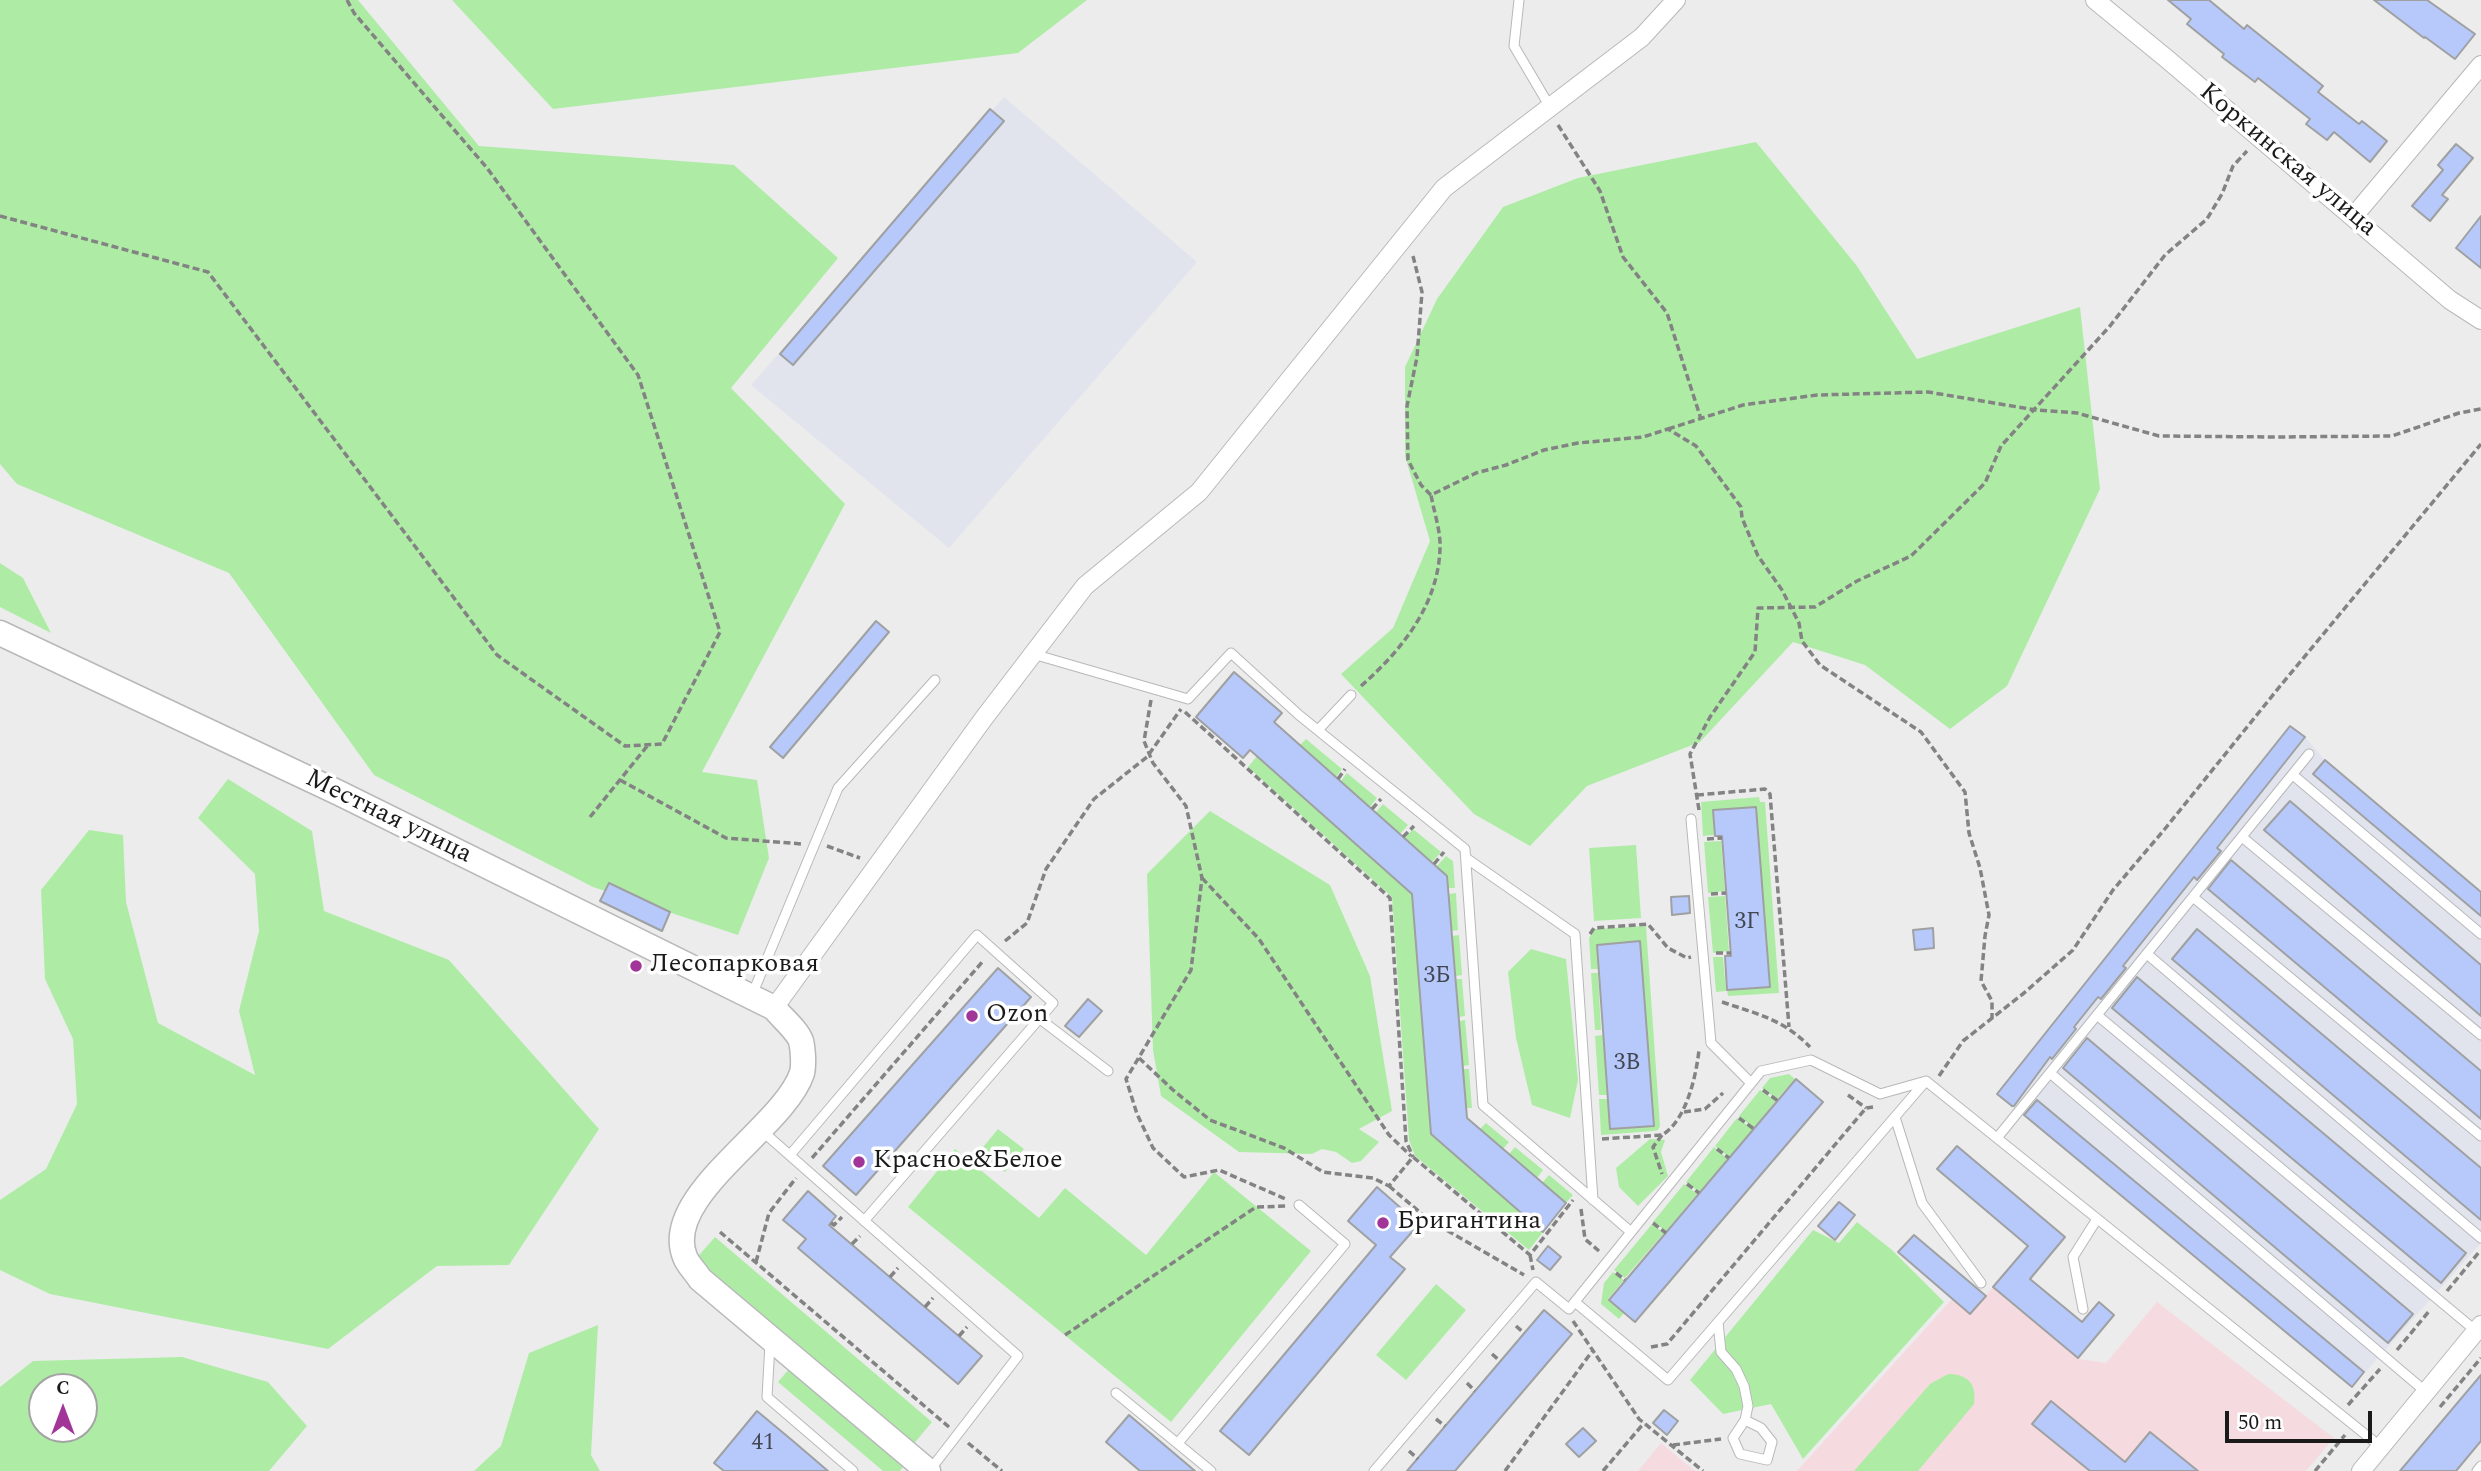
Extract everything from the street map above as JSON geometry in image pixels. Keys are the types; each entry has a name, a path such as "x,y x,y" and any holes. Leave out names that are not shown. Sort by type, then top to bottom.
{"main road":[{"name":"Местная улица","path":"0,633 339,793 774,1008"},
{"path":"774,1008 800,1039 803,1070 792,1094 724,1167 687,1212 682,1233 685,1257 701,1279 928,1471"}],"street":[{"path":"774,1008 1085,586 1199,492 1444,188 1642,37 1676,0"},
{"name":"Коркинская улица","path":"2095,0 2450,300 2481,320"},
{"path":"2353,217 2481,65"},
{"path":"2361,1471 2479,1328"}],"lane":[{"path":"1519,0 1514,46 1548,108"},
{"path":"1033,654 1188,699 1231,653 1318,730 1465,849 1483,1105 1631,1232"},
{"path":"751,996 838,788 935,680"},
{"path":"1318,730 1351,695"},
{"path":"1997,1138 2309,754"},
{"path":"2293,775 2481,934"},
{"path":"1691,819 1711,1043 1747,1080"},
{"path":"2242,837 2481,1035"},
{"path":"1466,858 1574,934 1593,1200"},
{"path":"2193,897 2481,1136"},
{"path":"790,1155 977,935 1053,1003 864,1221"},
{"path":"2147,954 2481,1238"},
{"path":"2097,1015 2439,1300 2479,1328"},
{"path":"1040,1019 1108,1070"},
{"path":"1374,1471 1536,1282 1569,1309 1667,1187 1747,1080 1761,1070 1811,1060 1880,1094 1929,1084 2381,1447"},
{"path":"2050,1073 2426,1392"},
{"path":"1575,1301 1668,1380 1895,1117 1929,1084"},
{"path":"1895,1117 1922,1203 1981,1283"},
{"path":"759,1129 1018,1356 928,1471"},
{"path":"1178,1443 1345,1244 1299,1205"},
{"path":"2083,1309 2073,1257 2097,1219"},
{"path":"1718,1322 1721,1352 1736,1369 1744,1386 1748,1406 1745,1420 1733,1438 1740,1454 1767,1460 1772,1442 1761,1428 1745,1420"},
{"path":"771,1339 767,1397 853,1471"},
{"path":"1115,1393 1211,1471"},
{"path":"2477,1471 2481,1466"}],"path":[{"path":"0,216 208,272 497,655 625,747 662,744 720,632 638,375 487,168 354,13 347,0"},
{"path":"1548,108 1600,191 1623,257 1667,313 1701,419"},
{"path":"1699,806 1690,754 1710,717 1755,652 1758,608 1815,607 1857,581 1911,556 1985,483 2001,446 2110,326 2165,255 2207,219 2222,194 2233,166 2260,138"},
{"path":"1351,695 1379,670 1407,639 1431,600 1441,548 1431,495 1420,485 1409,460 1407,406 1417,357 1422,292 1412,250 1402,241"},
{"path":"1431,495 1476,472 1506,465 1544,450 1578,443 1643,437 1743,405 1817,395 1927,392 2036,410 2077,413 2159,436 2392,436 2459,413 2481,409"},
{"path":"1668,429 1696,446 1741,507 1742,518 1758,556 1792,608 1799,623 1802,641 1820,665 1921,732 1965,792 1969,833 1980,868 1989,915 1982,981 1992,1001 1992,1018"},
{"path":"1929,1084 1963,1041 2073,950 2113,890 2481,444"},
{"path":"1153,689 1143,741 1153,762 1186,806 1202,877 1191,970 1126,1079 1137,1114 1153,1149 1184,1177 1219,1170 1299,1205"},
{"path":"756,1262 769,1213 804,1168 993,950 1027,923 1046,869 1094,799 1149,754 1181,708 1390,898 1406,1141 1413,1157"},
{"path":"590,817 648,744"},
{"path":"1335,761 1346,769 1338,779"},
{"path":"620,780 726,838 826,846 879,862"},
{"path":"1697,795 1765,789 1770,794 1789,1028"},
{"path":"1372,792 1389,806"},
{"path":"1372,809 1381,799"},
{"path":"1403,837 1414,826 1406,820"},
{"path":"1702,839 1722,838"},
{"path":"1434,844 1444,852 1434,864"},
{"path":"1202,877 1259,939 1389,1135 1530,1255 1576,1196 1580,1199 1585,1239 1609,1259"},
{"path":"1707,895 1726,893"},
{"path":"1588,937 1594,928 1648,924 1668,948"},
{"path":"1712,954 1731,953"},
{"path":"1716,999 1766,1016 1789,1028 1811,1048 1819,1064"},
{"path":"1667,1187 1653,1147 1685,1108 1699,1054"},
{"path":"1139,1058 1210,1120 1284,1147 1323,1172 1373,1178 1389,1185 1429,1220 1536,1282"},
{"path":"1682,1112 1705,1108 1747,1080"},
{"path":"1765,1082 1760,1088 1778,1101"},
{"path":"1641,1339 1652,1347 1667,1344 1866,1108 1843,1092"},
{"path":"1737,1117 1754,1129"},
{"path":"1601,1139 1662,1135"},
{"path":"1713,1146 1729,1158"},
{"path":"1389,1185 1413,1157"},
{"path":"1684,1182 1699,1193"},
{"path":"1065,1335 1256,1207 1299,1205"},
{"path":"1652,1222 1666,1233"},
{"path":"720,1232 1002,1471"},
{"path":"2339,1414 2481,1249"},
{"path":"1608,1276 1613,1270 1625,1280"},
{"path":"1569,1316 1644,1423 1703,1471"},
{"path":"1514,1325 1524,1333"},
{"path":"1505,1471 1593,1350"},
{"path":"1490,1353 1500,1362"},
{"path":"1465,1382 1475,1391"},
{"path":"1435,1418 1445,1426"},
{"path":"1603,1471 1644,1423"},
{"path":"1671,1445 1733,1438"},
{"path":"1407,1450 1418,1459"}],"shaded area":[{"path":"1004,97 1197,262 949,548 751,385"},
{"path":"2290,726 2305,737 2325,760 2481,892 2481,1243 2352,1387 1997,1094"},
{"path":"1994,1286 2079,1359 2106,1363 2157,1302 2334,1438 2306,1471 1797,1471 1952,1299 1970,1314"},
{"path":"1661,1443 1695,1471 1638,1471"}],"green space":[{"path":"0,0 358,0 479,146 734,165 838,258 731,388 845,504 702,772 757,780 769,858 738,935 593,887 374,775 229,573 17,484 0,464"},
{"path":"452,0 1087,0 1018,53 553,109"},
{"path":"1756,142 1857,266 1917,359 2080,307 2100,489 2007,686 1950,729 1865,665 1793,642 1700,742 1587,786 1530,846 1474,814 1341,674 1393,628 1430,541 1405,456 1405,367 1437,299 1503,207 1578,178"},
{"path":"0,563 23,578 51,633 0,607"},
{"path":"1306,739 1342,769 1336,777 1300,745"},
{"path":"1257,756 1412,894 1431,1134 1543,1232 1529,1250 1415,1156 1409,1140 1392,897 1248,767"},
{"path":"1347,773 1377,798 1370,807 1341,781"},
{"path":"228,779 312,831 324,911 449,960 599,1129 509,1265 437,1266 328,1349 50,1294 0,1270 0,1200 46,1169 77,1104 73,1039 45,979 41,890 89,830 123,835 126,902 158,1023 255,1075 239,1011 259,931 255,874 198,818"},
{"path":"1759,797 1760,802 1765,802 1779,993 1728,996 1727,990 1770,987 1756,807 1713,810 1714,835 1703,836 1701,802"},
{"path":"1383,804 1408,825 1400,834 1376,812"},
{"path":"1210,811 1330,885 1370,976 1392,1111 1359,1129 1379,1142 1361,1161 1352,1163 1336,1152 1322,1149 1312,1154 1239,1152 1161,1096 1153,1050 1147,874"},
{"path":"1413,829 1441,852 1432,862 1405,838"},
{"path":"1721,841 1725,891 1708,893 1704,842"},
{"path":"1636,845 1641,918 1594,921 1589,848"},
{"path":"1446,856 1453,861 1455,888 1448,888 1447,876 1437,866"},
{"path":"1456,893 1458,930 1452,931 1449,894"},
{"path":"1725,896 1729,951 1713,953 1708,897"},
{"path":"1646,926 1660,1126 1654,1131 1601,1135 1599,1099 1608,1099 1610,1129 1653,1126 1640,942 1597,945 1598,969 1591,969 1589,938 1595,929"},
{"path":"1459,935 1462,975 1456,976 1452,936"},
{"path":"1531,949 1566,959 1578,1080 1570,1118 1532,1105 1516,1038 1508,972"},
{"path":"1713,957 1723,957 1726,991 1716,992"},
{"path":"1591,973 1598,973 1601,1030 1595,1030"},
{"path":"1456,979 1462,979 1465,1016 1459,1017"},
{"path":"1465,1020 1469,1065 1463,1066 1459,1021"},
{"path":"1603,1035 1607,1095 1599,1095 1595,1036"},
{"path":"1463,1069 1469,1069 1472,1108 1466,1108"},
{"path":"1789,1074 1795,1079 1777,1099 1762,1088 1770,1078"},
{"path":"1760,1090 1776,1101 1754,1128 1739,1116"},
{"path":"1737,1118 1753,1129 1729,1157 1715,1146"},
{"path":"1486,1123 1509,1142 1503,1149 1480,1129"},
{"path":"998,1129 1024,1149 1005,1172 979,1152"},
{"path":"1650,1139 1665,1140 1661,1152 1668,1176 1638,1206 1619,1187 1616,1168"},
{"path":"1515,1147 1543,1170 1537,1178 1509,1154"},
{"path":"1714,1147 1728,1159 1699,1192 1686,1182"},
{"path":"955,1149 1039,1218 1065,1188 1146,1255 1214,1172 1311,1251 1171,1422 908,1207"},
{"path":"1549,1175 1573,1195 1566,1203 1542,1183"},
{"path":"1684,1184 1697,1194 1666,1231 1653,1222"},
{"path":"1857,1222 1892,1250 1944,1302 1803,1459 1771,1404 1723,1414 1690,1380 1813,1230 1839,1243"},
{"path":"1652,1224 1664,1233 1625,1278 1614,1270"},
{"path":"715,1237 932,1422 912,1446 694,1261"},
{"path":"1613,1272 1624,1280 1608,1299 1624,1313 1619,1319 1601,1304 1604,1283"},
{"path":"1436,1284 1466,1310 1406,1380 1376,1355"},
{"path":"598,1325 591,1455 600,1471 474,1471 501,1446 529,1353"},
{"path":"182,1357 268,1382 307,1426 269,1471 0,1471 0,1387 33,1361"},
{"path":"789,1369 903,1467 900,1471 883,1471 778,1382"},
{"path":"1948,1374 1961,1376 1970,1382 1974,1391 1974,1404 1918,1471 1854,1471 1930,1384"}],"building":[{"path":"2168,0 2209,0 2244,29 2247,25 2323,86 2318,92 2359,124 2362,121 2387,141 2370,162 2334,132 2327,140 2306,124 2310,119 2258,78 2255,82 2222,57 2224,54 2187,24 2191,19"},
{"path":"2374,0 2427,0 2475,34 2455,59"},
{"path":"990,109 1004,121 793,365 780,354"},
{"path":"2456,144 2473,158 2442,195 2448,199 2430,221 2412,206 2443,170 2438,165"},
{"path":"2481,216 2481,268 2456,248"},
{"path":"876,621 889,632 783,758 770,747"},
{"path":"1234,672 1282,713 1274,722 1447,876 1467,1118 1566,1203 1543,1232 1431,1134 1412,894 1250,750 1243,758 1196,717"},
{"path":"2290,726 2305,737 2217,848 2221,851 2197,880 2194,877 2123,966 2126,968 2101,999 2098,997 2074,1027 2076,1029 2012,1106 1997,1094"},
{"path":"2325,760 2481,892 2481,916 2313,774"},
{"path":"2290,801 2481,965 2481,1016 2264,830"},
{"path":"1756,807 1770,987 1727,990 1725,956 1731,956 1722,836 1715,836 1713,810"},
{"path":"2231,860 2481,1071 2481,1119 2208,889"},
{"path":"609,883 670,912 662,931 600,901"},
{"path":"1689,896 1690,913 1672,915 1671,897"},
{"path":"1933,928 1934,948 1915,950 1913,930"},
{"path":"2197,929 2481,1168 2481,1220 2172,959"},
{"path":"1640,941 1654,1126 1610,1129 1597,945"},
{"path":"998,968 1031,997 856,1195 823,1166"},
{"path":"2137,977 2466,1253 2441,1283 2112,1008"},
{"path":"1088,999 1102,1011 1079,1037 1065,1026"},
{"path":"2087,1038 2413,1314 2388,1343 2063,1068"},
{"path":"1796,1079 1823,1102 1635,1322 1609,1300"},
{"path":"2037,1100 2364,1372 2352,1387 2024,1115"},
{"path":"1957,1146 2065,1237 2030,1279 2082,1322 2099,1302 2114,1315 2078,1358 1993,1287 2028,1246 1937,1169"},
{"path":"1377,1187 1419,1224 1390,1257 1405,1269 1249,1455 1220,1431 1376,1245 1348,1221"},
{"path":"808,1191 836,1216 829,1225 982,1356 958,1384 798,1248 806,1239 783,1220"},
{"path":"1839,1202 1855,1215 1835,1240 1818,1226"},
{"path":"1914,1235 1986,1296 1970,1314 1898,1252"},
{"path":"1548,1246 1561,1257 1550,1270 1537,1260"},
{"path":"1544,1310 1572,1334 1455,1471 1407,1471"},
{"path":"2481,1375 2481,1441 2456,1471 2400,1471"},
{"path":"2051,1401 2125,1462 2150,1432 2198,1471 2090,1471 2032,1424"},
{"path":"1664,1410 1678,1421 1667,1435 1653,1423"},
{"path":"757,1411 828,1471 724,1471 714,1463"},
{"path":"1129,1415 1195,1471 1140,1471 1106,1442"},
{"path":"1583,1428 1596,1441 1579,1457 1566,1444"}],"place":[{"name":"Лесопарковая","path":"636,966"},
{"name":"Ozon","path":"972,1016"},
{"name":"Красное&Белое","path":"859,1162"},
{"name":"Бригантина","path":"1383,1223"}]}
